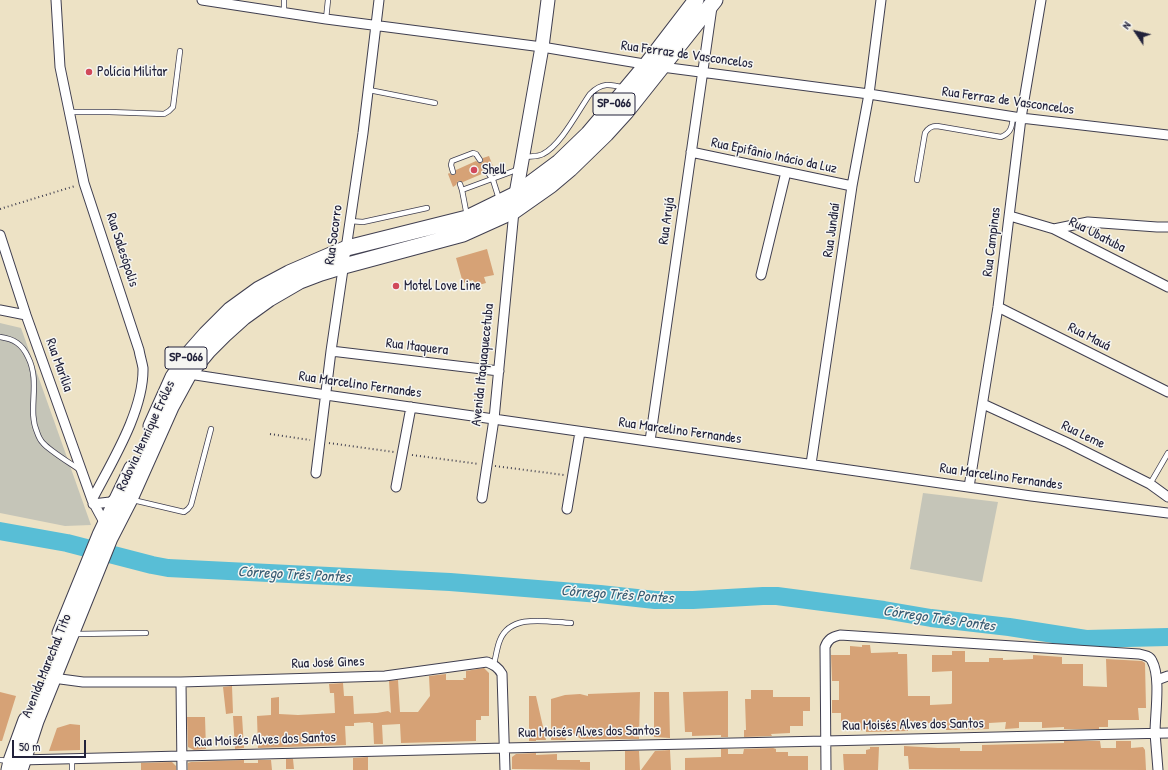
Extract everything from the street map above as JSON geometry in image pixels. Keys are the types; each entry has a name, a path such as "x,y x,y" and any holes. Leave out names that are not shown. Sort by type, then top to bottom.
{"main road":[{"name":"SP-066","path":"347,248 467,218 516,194 559,162 588,134 647,64 696,0"},
{"name":"SP-066","path":"344,266 463,234 514,211 551,185 586,155 626,112 714,2"},
{"name":"Rodovia Henrique Eróles","path":"124,498 130,473 173,377 191,351 206,334 230,310 259,289 289,273 347,248"},
{"name":"Rodovia Henrique Eróles","path":"95,561 105,533 189,374 224,334 244,317 300,281 344,266"},
{"name":"Avenida Marechal Tito","path":"13,764 53,678 71,634 95,561"},
{"name":"Avenida Marechal Tito","path":"13,764 30,710 95,561"}],"street":[{"name":"Rua Salesópolis","path":"56,0 60,67 84,183 139,350 143,368 136,404 128,430 93,502"},
{"name":"Rua Ferraz de Vasconcelos","path":"202,0 326,19 542,48 662,67 869,94 1017,117 1168,135"},
{"name":"Rua Socorro","path":"316,473 380,0"},
{"path":"516,194 542,48 548,0"},
{"name":"Rua Jundiaí","path":"811,464 852,186 869,94 881,0"},
{"name":"Rua Campinas","path":"969,487 998,307 1010,216 1017,117 1042,0"},
{"name":"Rua Arujá","path":"650,441 702,72 714,2"},
{"name":"Rua Epifânio Inácio da Luz","path":"691,152 852,186"},
{"path":"761,275 786,172"},
{"name":"Avenida Itaquaquecetuba","path":"482,498 494,419 514,211"},
{"name":"Rua Ubatuba","path":"1010,216 1054,229 1168,287"},
{"path":"1054,229 1088,222 1168,227"},
{"name":"Rua Marília","path":"0,235 26,315 81,471 105,533"},
{"name":"Rua Mauá","path":"998,307 1168,392"},
{"path":"0,310 26,315"},
{"name":"Rua Itaquera","path":"332,350 499,371"},
{"name":"Rua Marcelino Fernandes","path":"189,374 580,432 969,487 1168,513"},
{"name":"Rua Leme","path":"983,404 1068,443 1150,484 1168,497"},
{"path":"396,487 411,407"},
{"path":"567,509 580,432"},
{"path":"93,502 110,502 124,498"},
{"path":"826,770 825,647 828,640 832,637 840,635 1139,654 1146,656 1151,659 1153,663 1156,680 1155,733 1158,770"},
{"name":"Rua José Gines","path":"53,678 83,682 181,682 385,676 487,662 494,664"},
{"path":"494,664 499,668 502,674 505,770"},
{"path":"1156,680 1168,676"},
{"path":"181,682 182,770"},
{"name":"Rua Moisés Alves dos Santos","path":"13,764 72,759 1168,733"}],"lane":[{"path":"284,0 284,12"},
{"path":"326,19 328,0"},
{"path":"70,112 164,114 173,107 180,51"},
{"path":"462,190 493,180 522,163 542,155 559,140 596,87 610,84 627,88"},
{"path":"369,90 435,103"},
{"path":"917,180 925,132 928,129 933,126 937,126 1001,137 1007,135 1011,130 1017,117"},
{"path":"453,172 451,165 452,161 473,153 476,154 480,160"},
{"path":"488,172 493,180 500,202"},
{"path":"460,184 467,218"},
{"path":"350,221 363,222 427,208"},
{"path":"0,337 9,338 18,343 24,349 31,362 34,373 33,421 42,443 81,471"},
{"path":"124,498 184,512 188,509 191,504 210,428"},
{"path":"1150,484 1168,453"},
{"path":"494,664 500,640 508,628 515,624 524,621 571,623"},
{"path":"71,634 146,633"},
{"path":"72,759 72,770"}],"path":[{"path":"0,209 84,183"},
{"path":"270,434 402,454 572,476"}],"shaded area":[{"path":"0,323 21,328 91,525 65,526 0,513"},
{"path":"923,493 998,502 982,582 910,569"}],"building":[{"name":"Shell","path":"489,156 494,169 491,170 485,168 484,173 463,182 458,181 453,187 448,174 449,173 454,175 456,170 476,161 482,163 483,158"},
{"path":"487,249 494,275 484,277 486,283 475,286 473,280 463,283 456,258"},
{"path":"862,645 870,645 871,653 898,652 898,654 907,654 908,696 930,696 930,705 952,703 952,671 932,672 932,655 952,655 952,651 965,651 965,662 989,662 989,658 1003,658 1003,660 1033,659 1033,655 1062,657 1062,664 1083,664 1083,686 1107,687 1106,659 1142,661 1145,663 1146,708 1138,708 1139,720 1108,720 1108,727 1099,727 1099,729 1064,729 1064,727 1042,728 1042,722 1019,722 1019,728 1005,729 1006,722 989,723 989,729 946,730 946,723 930,723 908,724 908,731 850,731 850,725 841,725 841,713 832,713 832,700 839,700 839,681 832,681 831,655 850,655 850,646 862,647"},
{"path":"484,668 489,673 489,716 481,716 481,720 476,720 476,741 401,743 400,724 382,725 383,744 374,744 373,723 370,722 354,723 354,726 345,726 346,745 258,748 257,716 271,715 271,698 279,697 279,714 298,715 335,713 334,693 330,693 329,684 343,683 344,696 353,696 354,714 388,711 391,713 389,681 398,680 400,712 418,712 430,696 429,676 446,674 446,680 464,680 463,678 466,678 466,671"},
{"path":"232,686 233,713 226,714 223,687"},
{"path":"751,690 773,690 773,697 810,697 810,711 803,711 803,726 790,726 790,733 771,734 772,736 744,737 744,730 746,730 745,699 751,699"},
{"path":"728,691 728,737 721,737 721,735 692,736 692,732 685,732 683,692"},
{"path":"0,692 16,696 2,741 0,741"},
{"path":"640,692 639,739 581,739 565,728 566,740 551,740 551,699 565,695 580,694 588,696 588,694"},
{"path":"654,692 669,692 670,738 654,737"},
{"path":"529,696 536,696 546,740 529,741"},
{"path":"233,716 242,716 244,748 235,749"},
{"path":"187,717 205,717 206,749 194,750 188,747"},
{"path":"70,724 80,725 80,750 49,751 57,728"},
{"path":"1064,741 1100,741 1101,748 1116,748 1116,741 1131,741 1131,748 1143,747 1145,750 1146,770 909,769 908,756 904,756 904,746 960,748 960,751 982,751 982,745 1064,743"},
{"path":"870,747 879,747 878,770 844,770 843,754 866,754 866,750 870,749"},
{"path":"721,749 728,749 728,754 743,754 744,749 776,749 776,752 788,752 788,756 808,756 808,770 685,770 685,758 721,757"},
{"path":"670,750 671,770 641,770 655,751"},
{"path":"625,751 639,751 640,770 625,770"},
{"path":"536,753 536,755 557,754 557,760 580,760 580,762 590,762 590,770 512,769 512,757 516,754"},
{"path":"368,757 368,770 353,770 353,758"},
{"path":"286,759 293,759 294,769 286,769"},
{"path":"244,760 244,763 258,763 258,760 271,760 272,770 188,770 188,763 191,762"},
{"path":"172,762 176,766 176,770 141,770 141,763"}],"waterway":[{"name":"Córrego Três Pontes","path":"0,531 67,543 168,568 450,582 655,600 693,600 777,596 884,610 931,618 1009,627 1086,639 1168,637"}],"place":[{"name":"Polícia Militar","path":"89,72"},
{"name":"Shell","path":"474,170"},
{"name":"Motel Love Line","path":"396,286"}]}
